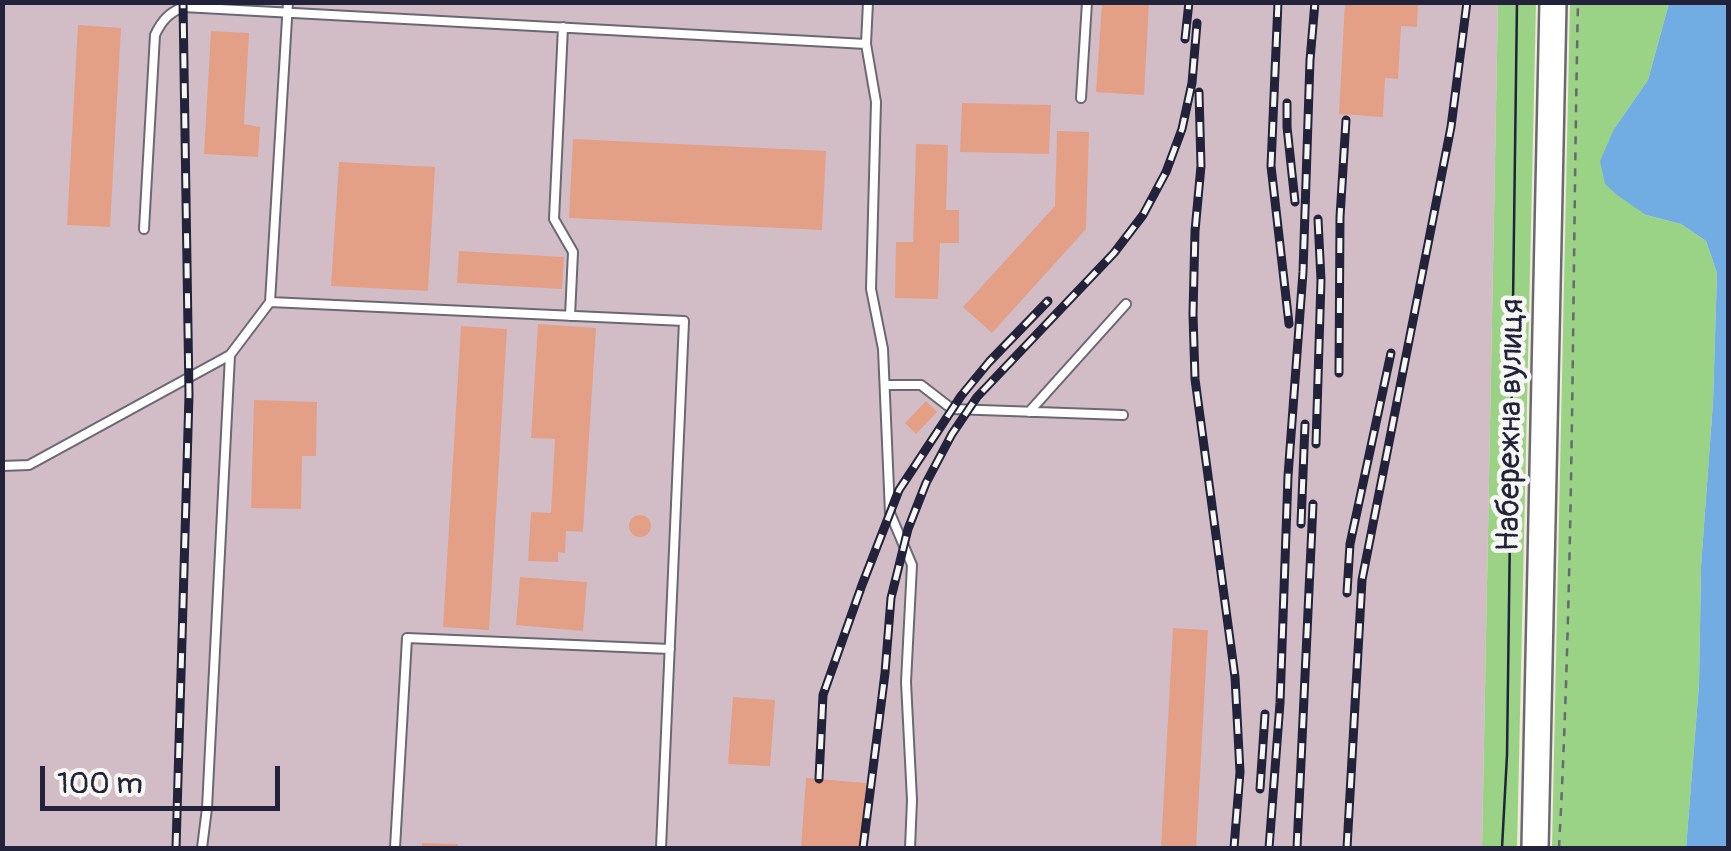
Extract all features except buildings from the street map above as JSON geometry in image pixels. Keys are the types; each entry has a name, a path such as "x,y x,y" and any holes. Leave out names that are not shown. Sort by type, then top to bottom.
{"highway":[{"name":"Набережна вулиця","path":"1535,848 1553,2"}],"lane":[{"path":"868,2 866,44 876,102 870,289 883,348 890,514 912,564 906,682 912,800 910,848"},
{"path":"1082,98 1087,2"},
{"path":"144,228 156,35 171,12 184,7 288,7 866,44"},
{"path":"2,466 29,465 230,356 270,302 288,7"},
{"path":"563,27 554,220 573,252 570,316"},
{"path":"270,302 684,321 661,848"},
{"path":"1030,412 1126,304"},
{"path":"202,848 230,356"},
{"path":"885,385 921,385 952,409 1123,415"},
{"path":"394,848 407,638 670,648"}],"path":[{"path":"1559,848 1570,552 1578,2"}],"shaded area":[{"path":"2,3 1498,3 1482,848 3,848"}],"green space":[{"path":"1498,3 1536,3 1517,848 1482,848"},
{"path":"1570,3 1669,3 1648,80 1614,129 1646,215 1681,224 1706,241 1717,273 1713,402 1701,566 1699,685 1686,848 1552,848"}],"water":[{"path":"1669,3 1728,3 1728,848 1686,848 1699,685 1701,566 1713,402 1717,273 1706,241 1681,224 1646,215 1617,195 1605,184 1600,161 1614,129 1648,80"}],"tram line":[{"path":"1502,848 1507,755 1517,2"}],"railway":[{"path":"176,848 189,395 183,2"},
{"path":"1185,39 1189,2"},
{"path":"1278,2 1271,166 1289,324"},
{"path":"1269,848 1280,703 1288,476 1303,272 1315,2"},
{"path":"1347,848 1362,580 1451,127 1467,2"},
{"path":"863,848 891,598 908,529 926,483 977,397 1114,253 1143,215 1166,172 1182,129 1192,83 1197,23"},
{"path":"1199,92 1201,166 1195,231 1195,379 1235,677 1240,772 1234,848"},
{"path":"1287,103 1295,202"},
{"path":"1339,373 1340,217 1346,120"},
{"path":"1316,444 1321,280 1318,219"},
{"path":"819,779 823,695 899,490 961,396 1048,301"},
{"path":"1347,593 1350,544 1391,353"},
{"path":"1301,524 1305,424"},
{"path":"1297,848 1313,504"},
{"path":"1260,789 1265,714"}]}
